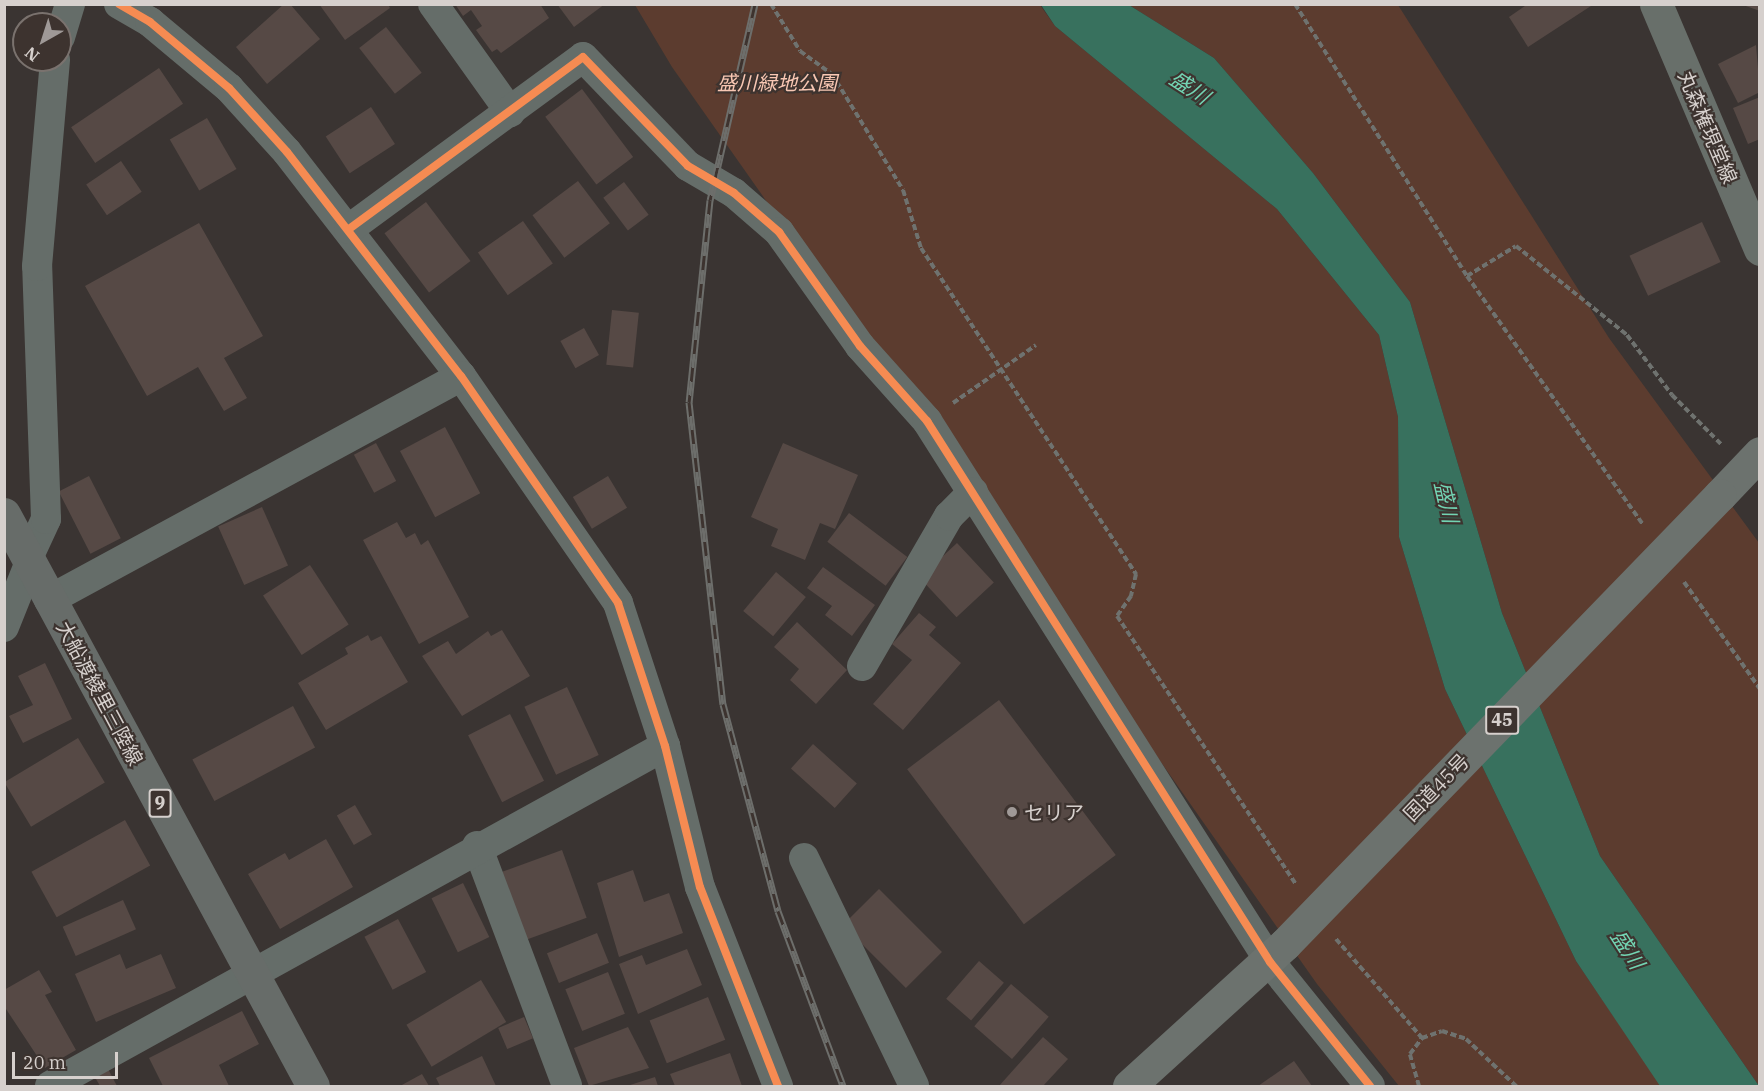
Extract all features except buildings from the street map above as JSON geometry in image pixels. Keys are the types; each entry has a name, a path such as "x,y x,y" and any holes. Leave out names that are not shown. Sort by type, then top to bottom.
{"highway":[{"name":"国道45号","path":"1129,1086 1277,953 1752,461"}],"main road":[{"name":"丸森権現堂線","path":"1656,4 1760,249"},
{"name":"大船渡綾里三陸線","path":"6,516 313,1086"}],"street":[{"path":"119,4 150,21 229,88 349,229 461,376 618,603 665,746 700,887 778,1086"},
{"path":"433,4 510,112"},
{"path":"349,229 583,57 688,166 734,193 778,232 860,346 927,421 1277,953 1370,1086"},
{"path":"4,627 46,519 37,266 54,72"},
{"path":"50,600 461,376"},
{"path":"862,666 949,516 973,492"},
{"path":"50,1086 250,971 665,746"},
{"path":"477,846 567,1086"},
{"path":"804,858 914,1086"}],"path":[{"path":"771,4 800,51 832,74 903,190 921,248 1136,574 1131,596 1117,616 1301,891"},
{"path":"1295,4 1467,276 1650,535"},
{"path":"1467,276 1516,246 1553,271 1627,335 1672,395 1752,461"},
{"path":"927,421 1036,345"},
{"path":"1678,574 1760,689"},
{"path":"1328,929 1422,1038"},
{"path":"1419,1086 1410,1054 1422,1038 1442,1031 1466,1039 1516,1086"}],"green space":[{"name":"盛川緑地公園","path":"635,5 1040,5 1055,26 1277,209 1379,335 1398,417 1399,537 1445,689 1576,961 1661,1086 1399,1086 1317,984 672,67"},
{"path":"1129,5 1398,5 1609,338 1759,543 1759,1086 1600,856 1502,613 1410,302 1313,173 1214,58"}],"water":[{"name":"盛川","path":"1041,5 1129,5 1214,58 1313,173 1410,302 1502,613 1600,856 1759,1086 1660,1086 1576,961 1445,689 1399,537 1398,417 1379,335 1277,209 1055,26"}],"railway":[{"path":"755,4 710,200 689,402 723,704 778,911 843,1086"}],"cycle path":[{"path":"119,4 150,22 229,88 287,152 461,376 618,603 665,746 700,887 778,1086"},
{"path":"349,229 583,57 688,166 734,193 779,232 860,346 927,421 1270,962 1370,1086"}],"place":[{"name":"セリア","path":"1012,812"}]}
